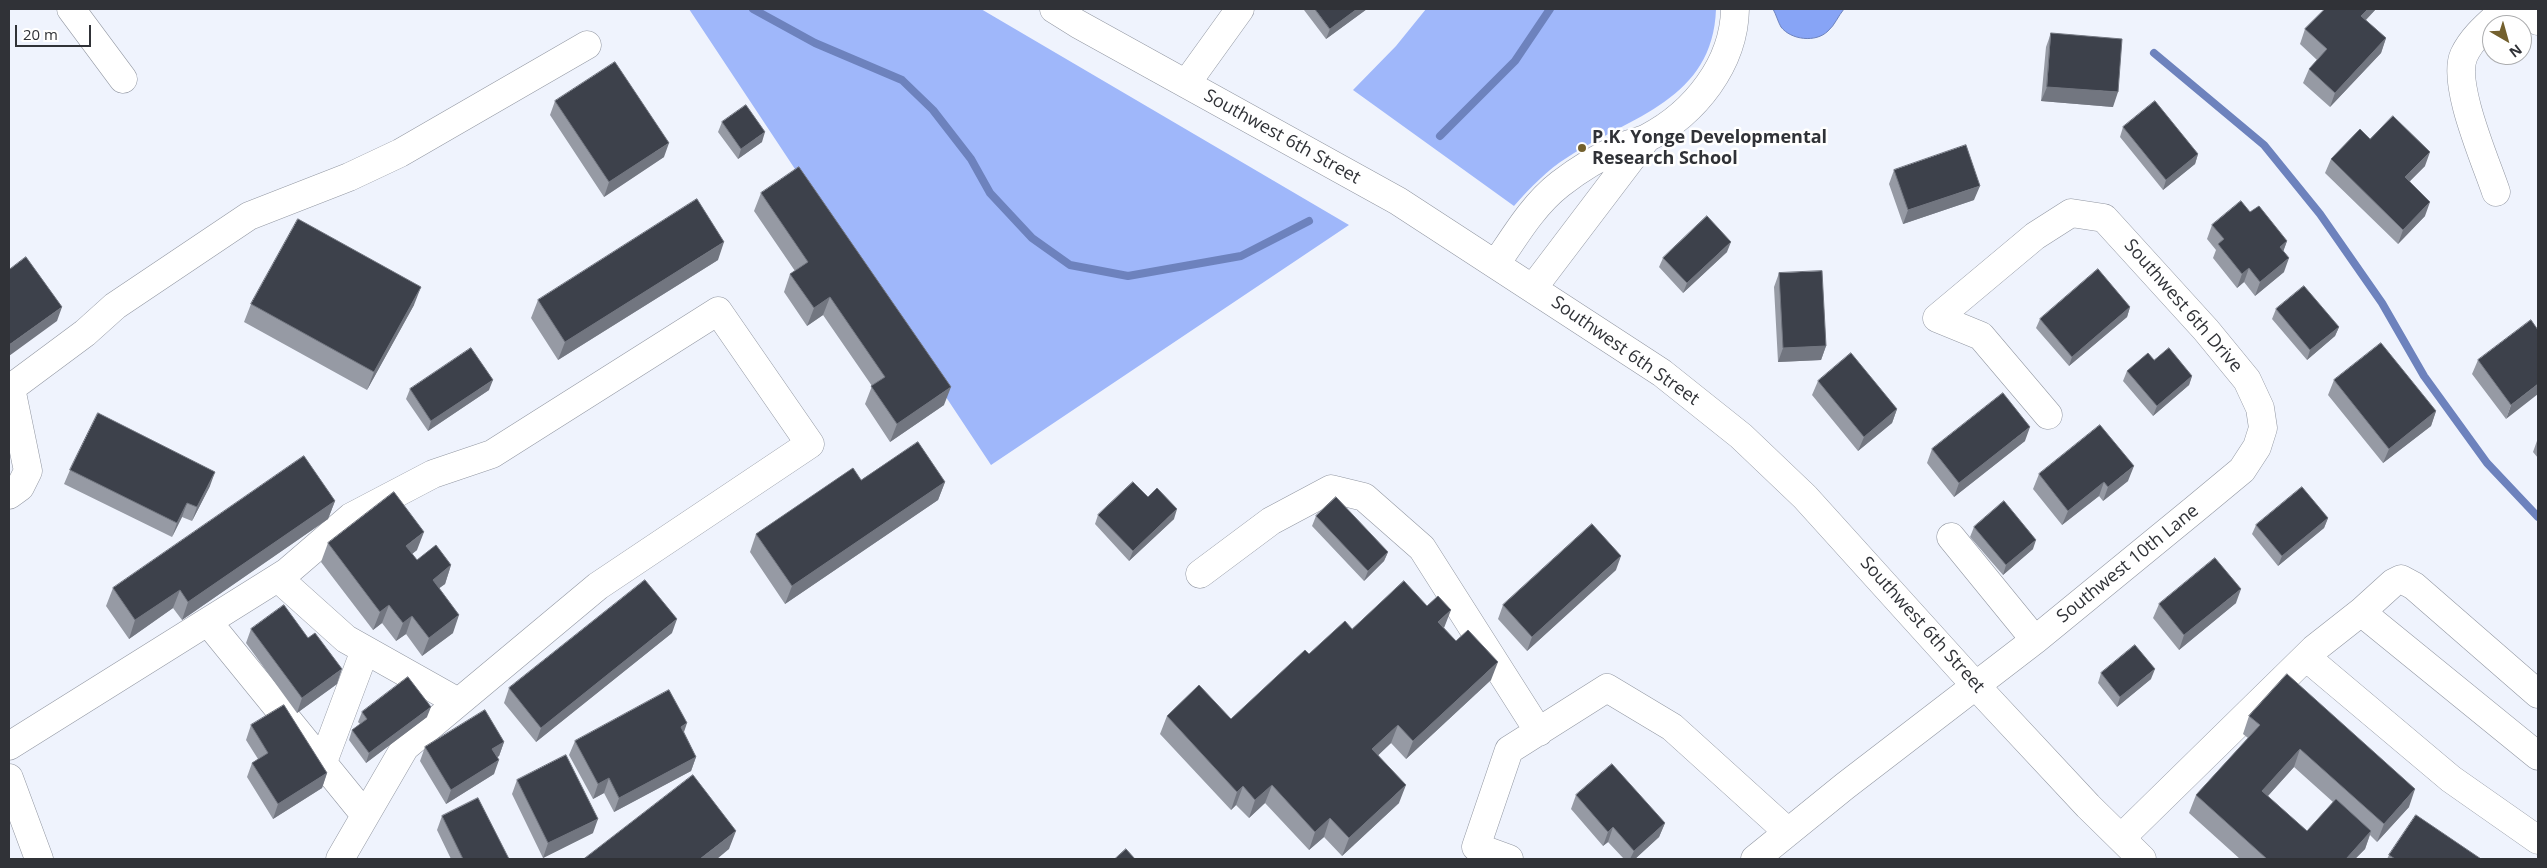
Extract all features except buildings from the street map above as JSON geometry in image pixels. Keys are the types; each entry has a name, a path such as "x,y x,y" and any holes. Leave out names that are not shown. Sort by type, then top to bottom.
{"street":[{"path":"71,9 123,79"},
{"name":"Southwest 6th Street","path":"1054,9 1398,201 1662,373 1740,436 1805,497 1976,686 2142,859"},
{"path":"1186,84 1240,9"},
{"path":"1496,264 1532,212 1560,184 1621,147 1647,138 1678,117 1699,97 1712,80 1730,42 1735,9"},
{"path":"2496,192 2462,93 2459,74 2463,56 2474,38 2505,9"},
{"path":"2527,9 2538,21"},
{"path":"9,495 20,487 28,471 10,389 85,333 114,306 249,216 349,177 400,153 587,44"},
{"path":"1533,288 1647,138"},
{"name":"Southwest 6th Drive","path":"2048,414 1981,336 1937,318 2035,236 2072,213 2104,218 2206,330 2247,380 2260,408 2263,428"},
{"path":"9,746 278,578 351,517 433,474 492,454 718,311 810,444 598,586 405,747 340,859"},
{"name":"Southwest 10th Lane","path":"1755,859 2035,640 2242,470 2257,447 2263,428"},
{"path":"1200,574 1271,521 1331,489 1364,498 1422,548 1539,732"},
{"path":"1951,536 2035,640"},
{"path":"278,578 346,639 458,702"},
{"path":"2121,838 2306,657 2393,583 2401,579 2414,586 2538,694"},
{"path":"2361,612 2538,756"},
{"path":"208,622 365,815"},
{"path":"322,762 364,650"},
{"path":"2306,657 2451,779 2538,840"},
{"path":"1508,859 1476,847 1509,750 1607,688 1672,727 1788,832"},
{"path":"9,778 39,859"}],"shaded area":[{"path":"689,9 981,9 1349,225 991,465"},
{"path":"1426,9 1716,9 1711,40 1700,65 1684,85 1665,102 1560,162 1539,180 1514,206 1353,90 1396,46"},
{"path":"1773,9 1844,9 1833,26 1823,35 1804,38 1791,35 1785,31 1781,27"}],"waterway":[{"path":"753,9 815,43 902,80 933,110 971,159 990,193 1032,238 1070,265 1128,276 1241,256 1309,221"},
{"path":"1440,136 1515,61 1550,9"},
{"path":"2154,53 2264,145 2320,214 2382,303 2424,376 2487,463 2538,517"}],"place":[{"name":"P.K. Yonge Developmental Research School","path":"1582,148"}]}
